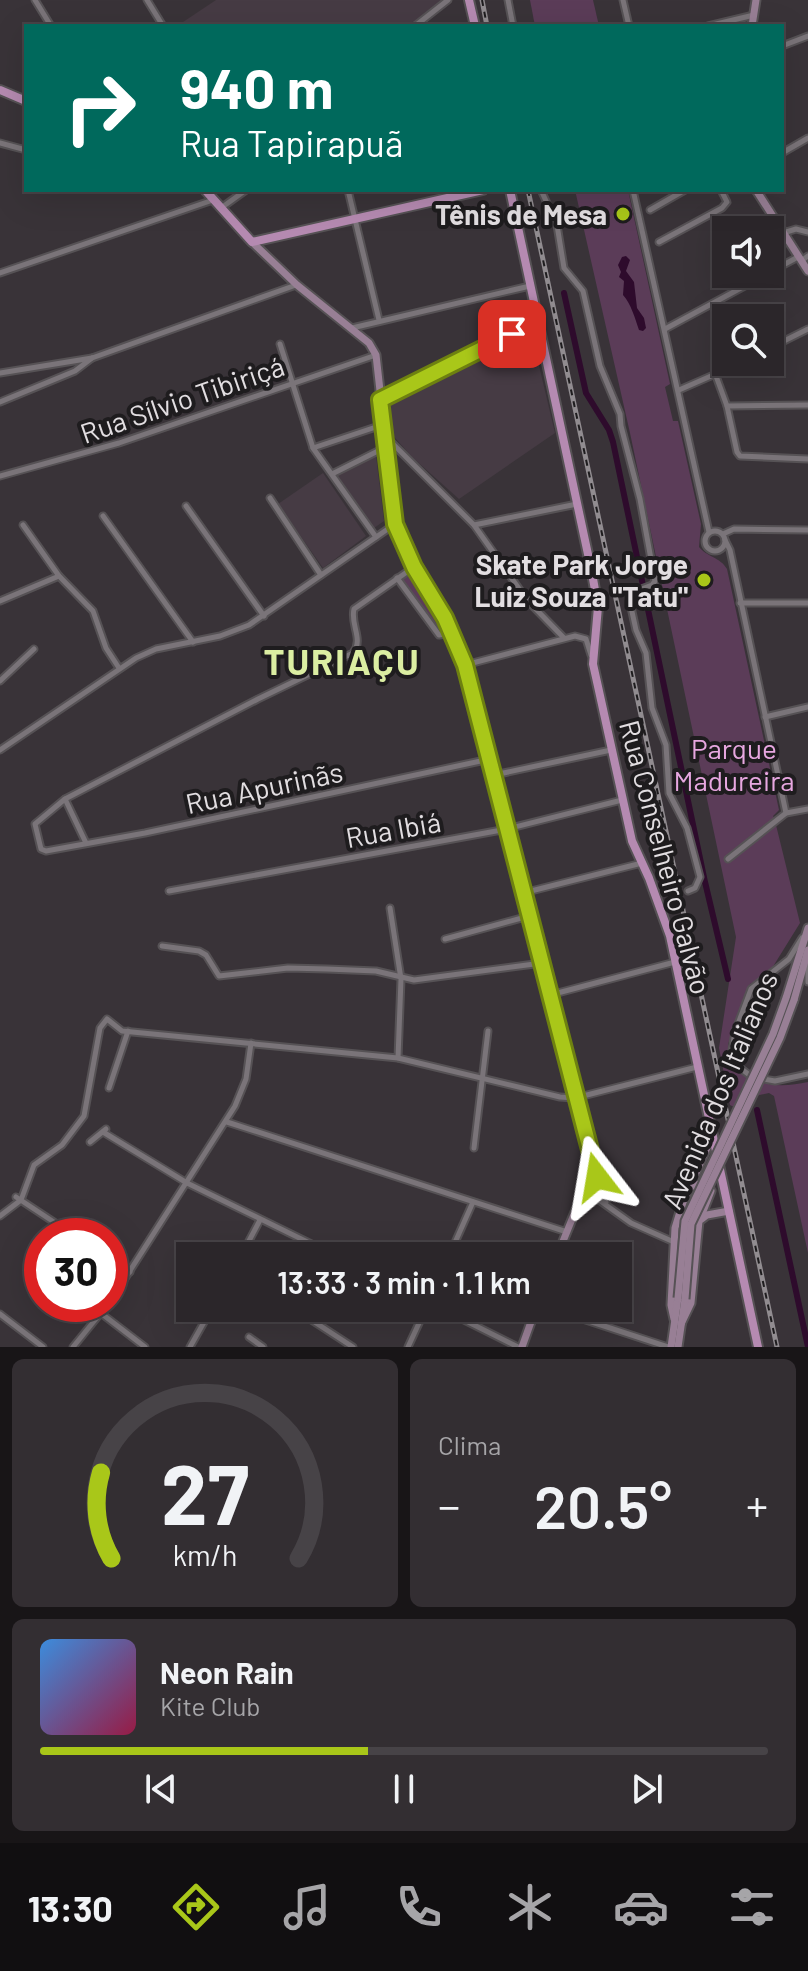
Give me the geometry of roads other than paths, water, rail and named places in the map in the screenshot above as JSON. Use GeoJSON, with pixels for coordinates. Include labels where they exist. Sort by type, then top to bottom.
{"type":"FeatureCollection","features":[{"type":"Feature","properties":{"kind":"main road"},"geometry":{"type":"LineString","coordinates":[[469,0],[475,24]]}},
{"type":"Feature","properties":{"kind":"main road"},"geometry":{"type":"LineString","coordinates":[[0,90],[24,100]]}},
{"type":"Feature","properties":{"kind":"main road"},"geometry":{"type":"LineString","coordinates":[[207,192],[252,242],[474,192]]}},
{"type":"Feature","properties":{"kind":"main road","name":"Rua Conselheiro Galvão"},"geometry":{"type":"LineString","coordinates":[[510,192],[598,607],[593,664],[611,750],[632,841],[670,936],[758,1347]]}},
{"type":"Feature","properties":{"kind":"street"},"geometry":{"type":"LineString","coordinates":[[35,0],[50,24]]}},
{"type":"Feature","properties":{"kind":"street"},"geometry":{"type":"LineString","coordinates":[[147,0],[162,24]]}},
{"type":"Feature","properties":{"kind":"street"},"geometry":{"type":"LineString","coordinates":[[418,24],[448,0]]}},
{"type":"Feature","properties":{"kind":"street"},"geometry":{"type":"LineString","coordinates":[[508,0],[513,24]]}},
{"type":"Feature","properties":{"kind":"street"},"geometry":{"type":"LineString","coordinates":[[623,0],[629,24]]}},
{"type":"Feature","properties":{"kind":"street"},"geometry":{"type":"LineString","coordinates":[[752,24],[756,0]]}},
{"type":"Feature","properties":{"kind":"street"},"geometry":{"type":"LineString","coordinates":[[716,24],[754,15]]}},
{"type":"Feature","properties":{"kind":"street"},"geometry":{"type":"LineString","coordinates":[[784,45],[808,36]]}},
{"type":"Feature","properties":{"kind":"street"},"geometry":{"type":"LineString","coordinates":[[784,152],[808,138]]}},
{"type":"Feature","properties":{"kind":"street"},"geometry":{"type":"LineString","coordinates":[[0,143],[24,149]]}},
{"type":"Feature","properties":{"kind":"street"},"geometry":{"type":"LineString","coordinates":[[221,208],[243,192]]}},
{"type":"Feature","properties":{"kind":"street"},"geometry":{"type":"LineString","coordinates":[[348,192],[379,320]]}},
{"type":"Feature","properties":{"kind":"street"},"geometry":{"type":"LineString","coordinates":[[542,192],[557,225],[564,268],[583,291],[600,366],[620,414],[640,499],[655,576],[652,585],[631,593],[629,598],[636,630],[646,653],[652,708],[666,745],[666,781],[687,828],[700,877],[695,888],[688,891]]}},
{"type":"Feature","properties":{"kind":"street"},"geometry":{"type":"LineString","coordinates":[[633,192],[709,532]]}},
{"type":"Feature","properties":{"kind":"street"},"geometry":{"type":"LineString","coordinates":[[650,210],[682,192]]}},
{"type":"Feature","properties":{"kind":"street"},"geometry":{"type":"LineString","coordinates":[[659,242],[722,208],[727,202],[722,192]]}},
{"type":"Feature","properties":{"kind":"street"},"geometry":{"type":"LineString","coordinates":[[757,192],[772,216]]}},
{"type":"Feature","properties":{"kind":"street"},"geometry":{"type":"LineString","coordinates":[[0,273],[213,200]]}},
{"type":"Feature","properties":{"kind":"street"},"geometry":{"type":"LineString","coordinates":[[784,233],[796,229],[808,232]]}},
{"type":"Feature","properties":{"kind":"street"},"geometry":{"type":"LineString","coordinates":[[784,234],[803,258],[808,271]]}},
{"type":"Feature","properties":{"kind":"street"},"geometry":{"type":"LineString","coordinates":[[252,242],[297,285],[369,343],[376,355],[384,448],[395,524],[414,567],[452,633],[465,665],[592,1165],[606,1203]]}},
{"type":"Feature","properties":{"kind":"street"},"geometry":{"type":"LineString","coordinates":[[784,266],[803,258]]}},
{"type":"Feature","properties":{"kind":"street"},"geometry":{"type":"LineString","coordinates":[[0,373],[92,358],[297,285]]}},
{"type":"Feature","properties":{"kind":"street"},"geometry":{"type":"LineString","coordinates":[[352,328],[530,286]]}},
{"type":"Feature","properties":{"kind":"street"},"geometry":{"type":"LineString","coordinates":[[665,329],[740,288]]}},
{"type":"Feature","properties":{"kind":"street"},"geometry":{"type":"LineString","coordinates":[[380,400],[538,321]]}},
{"type":"Feature","properties":{"kind":"street"},"geometry":{"type":"LineString","coordinates":[[784,341],[808,329]]}},
{"type":"Feature","properties":{"kind":"street"},"geometry":{"type":"LineString","coordinates":[[280,344],[313,448],[376,537]]}},
{"type":"Feature","properties":{"kind":"street","name":"Rua Sílvio Tibiriçá"},"geometry":{"type":"LineString","coordinates":[[0,476],[119,443],[376,355]]}},
{"type":"Feature","properties":{"kind":"street"},"geometry":{"type":"LineString","coordinates":[[0,402],[75,371],[92,358]]}},
{"type":"Feature","properties":{"kind":"street"},"geometry":{"type":"LineString","coordinates":[[679,390],[716,376],[740,456],[808,459]]}},
{"type":"Feature","properties":{"kind":"street"},"geometry":{"type":"LineString","coordinates":[[727,406],[808,405]]}},
{"type":"Feature","properties":{"kind":"street"},"geometry":{"type":"LineString","coordinates":[[313,448],[382,425]]}},
{"type":"Feature","properties":{"kind":"street"},"geometry":{"type":"LineString","coordinates":[[383,434],[474,525],[527,600],[564,638]]}},
{"type":"Feature","properties":{"kind":"street"},"geometry":{"type":"LineString","coordinates":[[332,475],[384,448]]}},
{"type":"Feature","properties":{"kind":"street"},"geometry":{"type":"LineString","coordinates":[[270,498],[321,575]]}},
{"type":"Feature","properties":{"kind":"street"},"geometry":{"type":"LineString","coordinates":[[474,525],[577,504]]}},
{"type":"Feature","properties":{"kind":"street"},"geometry":{"type":"LineString","coordinates":[[186,506],[264,616]]}},
{"type":"Feature","properties":{"kind":"street"},"geometry":{"type":"LineString","coordinates":[[103,516],[193,642]]}},
{"type":"Feature","properties":{"kind":"street"},"geometry":{"type":"LineString","coordinates":[[0,749],[119,668],[156,649],[236,631],[264,616],[395,524]]}},
{"type":"Feature","properties":{"kind":"street"},"geometry":{"type":"LineString","coordinates":[[23,525],[59,576],[93,611],[106,648],[119,668]]}},
{"type":"Feature","properties":{"kind":"street"},"geometry":{"type":"LineString","coordinates":[[719,550],[724,537],[734,529],[808,530]]}},
{"type":"Feature","properties":{"kind":"street"},"geometry":{"type":"LineString","coordinates":[[719,550],[712,551],[705,544],[709,532],[715,530],[724,537],[786,813]]}},
{"type":"Feature","properties":{"kind":"street"},"geometry":{"type":"LineString","coordinates":[[719,550],[731,563]]}},
{"type":"Feature","properties":{"kind":"street"},"geometry":{"type":"LineString","coordinates":[[86,843],[65,799],[353,653],[359,643],[354,609],[414,567]]}},
{"type":"Feature","properties":{"kind":"street"},"geometry":{"type":"LineString","coordinates":[[0,601],[59,576]]}},
{"type":"Feature","properties":{"kind":"street"},"geometry":{"type":"LineString","coordinates":[[397,578],[439,635],[442,637],[452,633]]}},
{"type":"Feature","properties":{"kind":"street"},"geometry":{"type":"LineString","coordinates":[[740,603],[808,603]]}},
{"type":"Feature","properties":{"kind":"street"},"geometry":{"type":"LineString","coordinates":[[465,665],[564,638],[583,636],[593,664]]}},
{"type":"Feature","properties":{"kind":"street"},"geometry":{"type":"LineString","coordinates":[[0,681],[34,649]]}},
{"type":"Feature","properties":{"kind":"street"},"geometry":{"type":"LineString","coordinates":[[765,717],[808,707]]}},
{"type":"Feature","properties":{"kind":"street"},"geometry":{"type":"LineString","coordinates":[[494,775],[611,750]]}},
{"type":"Feature","properties":{"kind":"street","name":"Rua Apurinãs"},"geometry":{"type":"LineString","coordinates":[[65,799],[37,820],[34,830],[41,849],[46,851],[145,833],[490,759]]}},
{"type":"Feature","properties":{"kind":"street","name":"Rua Ibiá"},"geometry":{"type":"LineString","coordinates":[[169,891],[507,829],[622,800]]}},
{"type":"Feature","properties":{"kind":"street"},"geometry":{"type":"LineString","coordinates":[[728,859],[786,813],[808,809]]}},
{"type":"Feature","properties":{"kind":"street"},"geometry":{"type":"LineString","coordinates":[[523,893],[642,863]]}},
{"type":"Feature","properties":{"kind":"street"},"geometry":{"type":"LineString","coordinates":[[390,908],[401,979],[398,1058]]}},
{"type":"Feature","properties":{"kind":"street"},"geometry":{"type":"LineString","coordinates":[[445,939],[529,916]]}},
{"type":"Feature","properties":{"kind":"street"},"geometry":{"type":"LineString","coordinates":[[808,927],[795,953],[751,989],[732,1041],[734,1060],[752,1077],[775,1081],[808,1074]]}},
{"type":"Feature","properties":{"kind":"street","name":"Avenida dos Italianos"},"geometry":{"type":"LineString","coordinates":[[670,1347],[678,1322],[691,1224],[780,1038],[808,927]]}},
{"type":"Feature","properties":{"kind":"street"},"geometry":{"type":"LineString","coordinates":[[162,946],[199,951],[206,955],[219,976],[288,968],[376,971],[401,979],[437,978],[542,963]]}},
{"type":"Feature","properties":{"kind":"street"},"geometry":{"type":"LineString","coordinates":[[808,951],[808,982]]}},
{"type":"Feature","properties":{"kind":"street","name":"Avenida dos Italianos"},"geometry":{"type":"LineString","coordinates":[[790,999],[808,951]]}},
{"type":"Feature","properties":{"kind":"street"},"geometry":{"type":"LineString","coordinates":[[550,995],[675,962]]}},
{"type":"Feature","properties":{"kind":"street"},"geometry":{"type":"LineString","coordinates":[[0,1216],[18,1199],[34,1165],[62,1145],[84,1116],[102,1024],[106,1019],[125,1031],[398,1058],[539,1093],[575,1098],[697,1067]]}},
{"type":"Feature","properties":{"kind":"street"},"geometry":{"type":"LineString","coordinates":[[109,1088],[125,1031]]}},
{"type":"Feature","properties":{"kind":"street"},"geometry":{"type":"LineString","coordinates":[[474,1148],[488,1031]]}},
{"type":"Feature","properties":{"kind":"street"},"geometry":{"type":"LineString","coordinates":[[128,1275],[227,1122],[246,1079],[251,1043]]}},
{"type":"Feature","properties":{"kind":"street"},"geometry":{"type":"LineString","coordinates":[[227,1122],[567,1232]]}},
{"type":"Feature","properties":{"kind":"street"},"geometry":{"type":"LineString","coordinates":[[90,1142],[104,1130],[187,1183],[306,1242]]}},
{"type":"Feature","properties":{"kind":"street","name":"Avenida dos Italianos"},"geometry":{"type":"LineString","coordinates":[[678,1347],[678,1322],[671,1305],[678,1217],[713,1134]]}},
{"type":"Feature","properties":{"kind":"street"},"geometry":{"type":"LineString","coordinates":[[563,1242],[592,1165]]}},
{"type":"Feature","properties":{"kind":"street"},"geometry":{"type":"LineString","coordinates":[[690,1187],[699,1184],[711,1191],[699,1221]]}},
{"type":"Feature","properties":{"kind":"street"},"geometry":{"type":"LineString","coordinates":[[18,1199],[47,1218]]}},
{"type":"Feature","properties":{"kind":"street"},"geometry":{"type":"LineString","coordinates":[[578,1204],[594,1199],[606,1203],[631,1223],[674,1242]]}},
{"type":"Feature","properties":{"kind":"street"},"geometry":{"type":"LineString","coordinates":[[455,1242],[473,1202]]}},
{"type":"Feature","properties":{"kind":"street","name":"Avenida dos Italianos"},"geometry":{"type":"LineString","coordinates":[[678,1322],[691,1303],[699,1221],[707,1215],[729,1211]]}},
{"type":"Feature","properties":{"kind":"street"},"geometry":{"type":"LineString","coordinates":[[248,1242],[260,1220]]}},
{"type":"Feature","properties":{"kind":"street"},"geometry":{"type":"LineString","coordinates":[[0,1314],[43,1347]]}},
{"type":"Feature","properties":{"kind":"street"},"geometry":{"type":"LineString","coordinates":[[73,1347],[95,1322]]}},
{"type":"Feature","properties":{"kind":"street"},"geometry":{"type":"LineString","coordinates":[[112,1322],[145,1347]]}},
{"type":"Feature","properties":{"kind":"street"},"geometry":{"type":"LineString","coordinates":[[190,1347],[204,1322]]}},
{"type":"Feature","properties":{"kind":"street"},"geometry":{"type":"LineString","coordinates":[[315,1322],[353,1347]]}},
{"type":"Feature","properties":{"kind":"street"},"geometry":{"type":"LineString","coordinates":[[408,1347],[420,1322]]}},
{"type":"Feature","properties":{"kind":"street"},"geometry":{"type":"LineString","coordinates":[[469,1322],[520,1347],[530,1322]]}},
{"type":"Feature","properties":{"kind":"street"},"geometry":{"type":"LineString","coordinates":[[592,1322],[670,1347]]}},
{"type":"Feature","properties":{"kind":"street"},"geometry":{"type":"LineString","coordinates":[[249,1337],[263,1347]]}},
{"type":"Feature","properties":{"kind":"waterway"},"geometry":{"type":"LineString","coordinates":[[564,293],[586,393],[613,442],[728,979]]}},
{"type":"Feature","properties":{"kind":"waterway"},"geometry":{"type":"LineString","coordinates":[[757,1110],[808,1347]]}},
{"type":"Feature","properties":{"kind":"railway"},"geometry":{"type":"LineString","coordinates":[[482,0],[487,24]]}},
{"type":"Feature","properties":{"kind":"railway"},"geometry":{"type":"LineString","coordinates":[[528,192],[777,1347]]}},
{"type":"Feature","properties":{"kind":"place","name":"Tênis de Mesa"},"geometry":{"type":"Point","coordinates":[623,214]}},
{"type":"Feature","properties":{"kind":"place","name":"Skate Park Jorge Luiz Souza \"Tatu\""},"geometry":{"type":"Point","coordinates":[704,580]}},
{"type":"Feature","properties":{"kind":"district","name":"TURIAÇU"},"geometry":{"type":"Point","coordinates":[342,660]}},
{"type":"Feature","properties":{"kind":"park label","name":"Parque Madureira"},"geometry":{"type":"Point","coordinates":[734,764]}}]}
